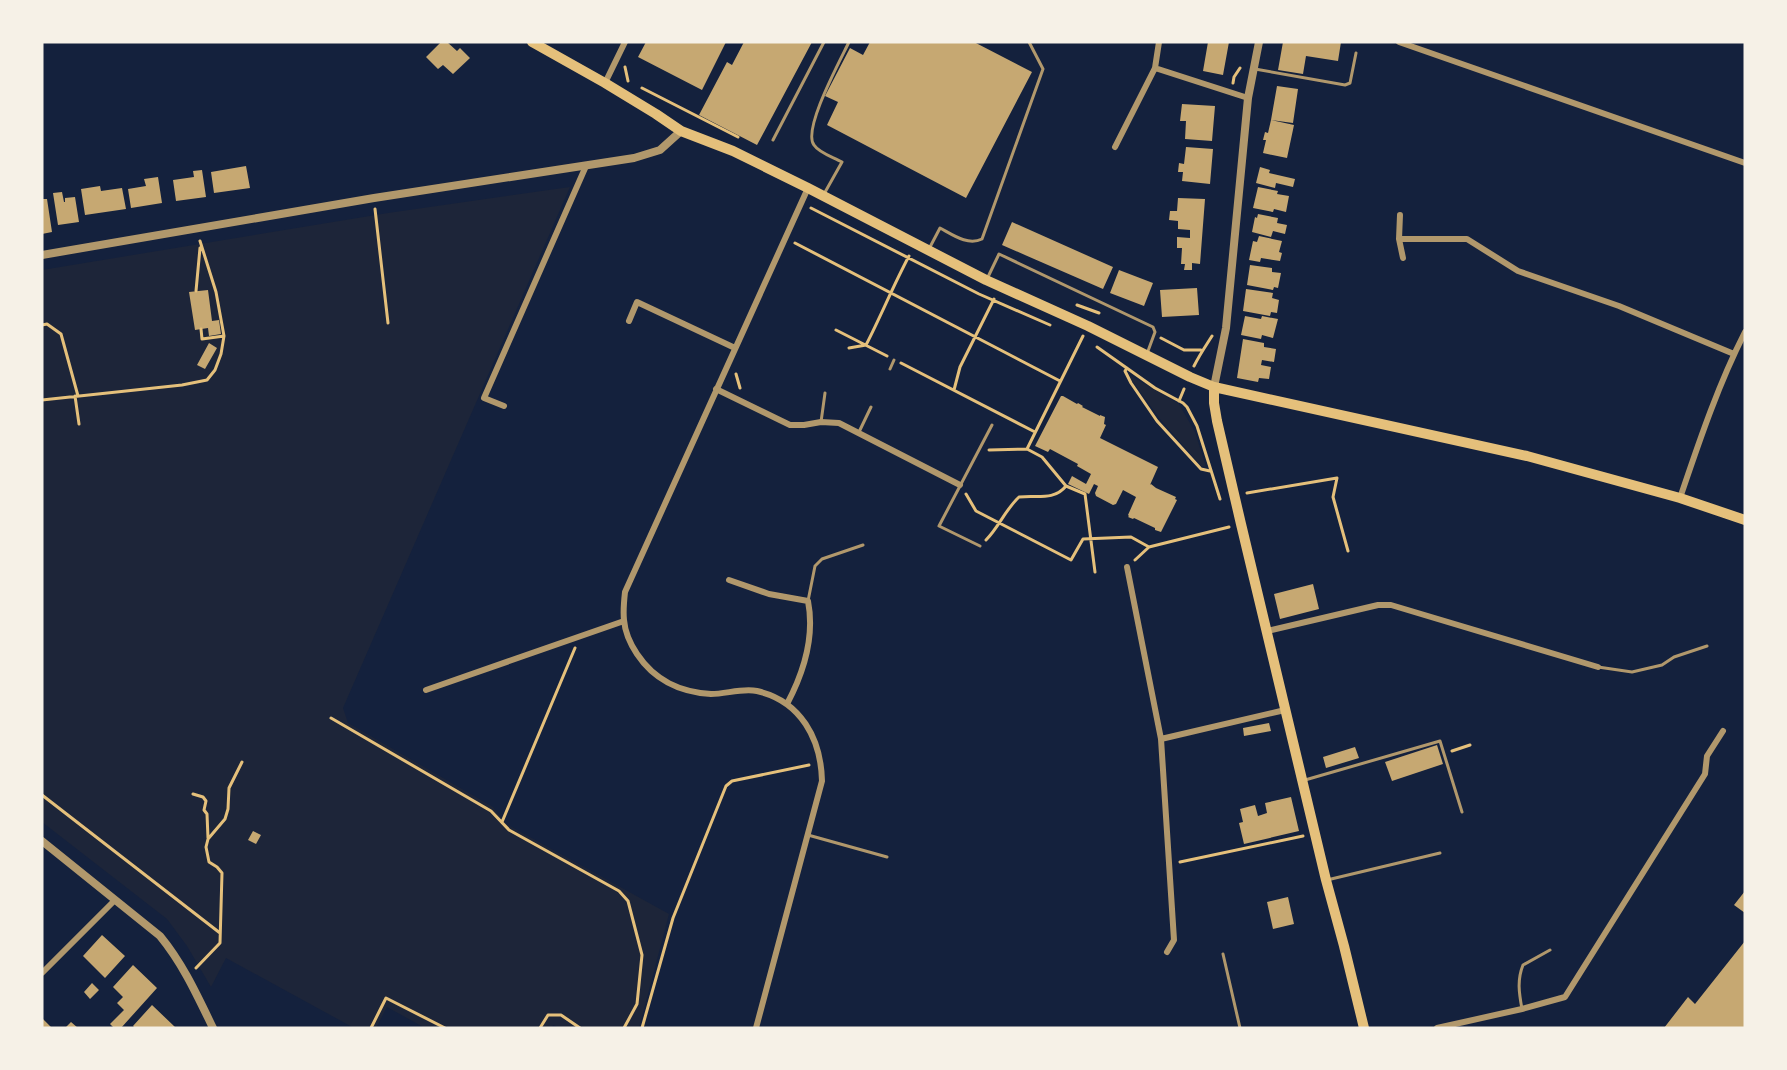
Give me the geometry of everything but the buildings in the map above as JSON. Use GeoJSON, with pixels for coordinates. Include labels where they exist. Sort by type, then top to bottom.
{"type":"FeatureCollection","features":[{"type":"Feature","properties":{"kind":"main road"},"geometry":{"type":"LineString","coordinates":[[532,42],[605,83],[681,131],[733,151],[986,280],[1214,387],[1527,456],[1680,498],[1745,520]]}},
{"type":"Feature","properties":{"kind":"main road"},"geometry":{"type":"LineString","coordinates":[[1214,387],[1217,421],[1241,524],[1326,880],[1364,1028]]}},
{"type":"Feature","properties":{"kind":"street"},"geometry":{"type":"LineString","coordinates":[[605,83],[625,42]]}},
{"type":"Feature","properties":{"kind":"street"},"geometry":{"type":"LineString","coordinates":[[1115,147],[1155,69],[1159,42]]}},
{"type":"Feature","properties":{"kind":"street"},"geometry":{"type":"LineString","coordinates":[[1214,387],[1226,328],[1248,98],[1259,42]]}},
{"type":"Feature","properties":{"kind":"street"},"geometry":{"type":"LineString","coordinates":[[1399,42],[1745,163]]}},
{"type":"Feature","properties":{"kind":"street"},"geometry":{"type":"LineString","coordinates":[[1155,69],[1248,98]]}},
{"type":"Feature","properties":{"kind":"street"},"geometry":{"type":"LineString","coordinates":[[42,255],[374,198],[634,158],[660,150],[681,131]]}},
{"type":"Feature","properties":{"kind":"street"},"geometry":{"type":"LineString","coordinates":[[504,406],[484,398],[586,166]]}},
{"type":"Feature","properties":{"kind":"street"},"geometry":{"type":"LineString","coordinates":[[756,1028],[822,781],[821,762],[816,742],[804,721],[787,704],[775,697],[757,691],[742,690],[715,694],[690,692],[672,686],[657,677],[645,666],[631,645],[624,621],[625,592],[808,188]]}},
{"type":"Feature","properties":{"kind":"street"},"geometry":{"type":"LineString","coordinates":[[1400,215],[1399,238],[1402,258]]}},
{"type":"Feature","properties":{"kind":"street"},"geometry":{"type":"LineString","coordinates":[[1399,238],[1467,239],[1518,271],[1619,306],[1734,354]]}},
{"type":"Feature","properties":{"kind":"street"},"geometry":{"type":"LineString","coordinates":[[629,321],[637,302],[735,348]]}},
{"type":"Feature","properties":{"kind":"street"},"geometry":{"type":"LineString","coordinates":[[1680,498],[1708,416],[1745,332]]}},
{"type":"Feature","properties":{"kind":"street"},"geometry":{"type":"LineString","coordinates":[[716,389],[790,425],[838,423],[960,484]]}},
{"type":"Feature","properties":{"kind":"street"},"geometry":{"type":"LineString","coordinates":[[1127,567],[1161,738],[1174,940],[1167,952]]}},
{"type":"Feature","properties":{"kind":"street"},"geometry":{"type":"LineString","coordinates":[[729,580],[769,594],[808,601],[811,618],[806,658],[787,704]]}},
{"type":"Feature","properties":{"kind":"street"},"geometry":{"type":"LineString","coordinates":[[1267,631],[1378,605],[1391,605],[1598,667]]}},
{"type":"Feature","properties":{"kind":"street"},"geometry":{"type":"LineString","coordinates":[[426,690],[624,621]]}},
{"type":"Feature","properties":{"kind":"street"},"geometry":{"type":"LineString","coordinates":[[1161,738],[1285,710]]}},
{"type":"Feature","properties":{"kind":"street"},"geometry":{"type":"LineString","coordinates":[[1437,1028],[1565,997],[1705,774],[1707,756],[1723,730]]}},
{"type":"Feature","properties":{"kind":"street"},"geometry":{"type":"LineString","coordinates":[[42,841],[160,936],[188,975],[213,1028]]}},
{"type":"Feature","properties":{"kind":"street"},"geometry":{"type":"LineString","coordinates":[[42,973],[115,900]]}},
{"type":"Feature","properties":{"kind":"lane"},"geometry":{"type":"LineString","coordinates":[[773,140],[824,42]]}},
{"type":"Feature","properties":{"kind":"lane"},"geometry":{"type":"LineString","coordinates":[[823,196],[842,162],[817,148],[812,144],[810,137],[821,99],[849,42]]}},
{"type":"Feature","properties":{"kind":"lane"},"geometry":{"type":"LineString","coordinates":[[928,250],[940,228],[965,241],[975,242],[981,239],[1043,69],[1029,42]]}},
{"type":"Feature","properties":{"kind":"lane"},"geometry":{"type":"LineString","coordinates":[[1253,69],[1345,85],[1350,83],[1356,53]]}},
{"type":"Feature","properties":{"kind":"lane"},"geometry":{"type":"LineString","coordinates":[[986,280],[999,254],[1153,327],[1155,332],[1146,355]]}},
{"type":"Feature","properties":{"kind":"lane"},"geometry":{"type":"LineString","coordinates":[[890,369],[894,360]]}},
{"type":"Feature","properties":{"kind":"lane"},"geometry":{"type":"LineString","coordinates":[[821,422],[825,393]]}},
{"type":"Feature","properties":{"kind":"lane"},"geometry":{"type":"LineString","coordinates":[[859,432],[871,407]]}},
{"type":"Feature","properties":{"kind":"lane"},"geometry":{"type":"LineString","coordinates":[[980,546],[939,526],[992,425]]}},
{"type":"Feature","properties":{"kind":"lane"},"geometry":{"type":"LineString","coordinates":[[808,601],[815,566],[822,559],[863,545]]}},
{"type":"Feature","properties":{"kind":"lane"},"geometry":{"type":"LineString","coordinates":[[1598,667],[1632,672],[1662,665],[1674,657],[1707,646]]}},
{"type":"Feature","properties":{"kind":"lane"},"geometry":{"type":"LineString","coordinates":[[1303,781],[1440,741],[1462,812]]}},
{"type":"Feature","properties":{"kind":"lane"},"geometry":{"type":"LineString","coordinates":[[808,835],[887,857]]}},
{"type":"Feature","properties":{"kind":"lane"},"geometry":{"type":"LineString","coordinates":[[1326,880],[1440,853]]}},
{"type":"Feature","properties":{"kind":"lane"},"geometry":{"type":"LineString","coordinates":[[1522,1009],[1518,992],[1523,965],[1551,950]]}},
{"type":"Feature","properties":{"kind":"lane"},"geometry":{"type":"LineString","coordinates":[[1223,954],[1240,1028]]}},
{"type":"Feature","properties":{"kind":"path"},"geometry":{"type":"LineString","coordinates":[[624,62],[627,79],[630,82]]}},
{"type":"Feature","properties":{"kind":"path"},"geometry":{"type":"LineString","coordinates":[[639,87],[743,140]]}},
{"type":"Feature","properties":{"kind":"path"},"geometry":{"type":"LineString","coordinates":[[374,198],[388,323]]}},
{"type":"Feature","properties":{"kind":"path"},"geometry":{"type":"LineString","coordinates":[[809,210],[812,208],[994,301],[1050,325]]}},
{"type":"Feature","properties":{"kind":"path"},"geometry":{"type":"LineString","coordinates":[[42,400],[207,380],[215,370],[222,354],[224,336],[216,292],[197,229]]}},
{"type":"Feature","properties":{"kind":"path"},"geometry":{"type":"LineString","coordinates":[[790,251],[794,243],[1060,381]]}},
{"type":"Feature","properties":{"kind":"path"},"geometry":{"type":"LineString","coordinates":[[866,345],[889,293],[915,244]]}},
{"type":"Feature","properties":{"kind":"path"},"geometry":{"type":"LineString","coordinates":[[196,291],[201,246]]}},
{"type":"Feature","properties":{"kind":"path"},"geometry":{"type":"LineString","coordinates":[[954,390],[960,367],[1001,287]]}},
{"type":"Feature","properties":{"kind":"path"},"geometry":{"type":"LineString","coordinates":[[1071,303],[1100,314]]}},
{"type":"Feature","properties":{"kind":"path"},"geometry":{"type":"LineString","coordinates":[[42,325],[48,324],[61,334],[76,396],[79,424]]}},
{"type":"Feature","properties":{"kind":"path"},"geometry":{"type":"LineString","coordinates":[[1026,449],[1088,326]]}},
{"type":"Feature","properties":{"kind":"path"},"geometry":{"type":"LineString","coordinates":[[201,329],[202,339],[224,336]]}},
{"type":"Feature","properties":{"kind":"path"},"geometry":{"type":"LineString","coordinates":[[836,330],[1035,432]]}},
{"type":"Feature","properties":{"kind":"path"},"geometry":{"type":"LineString","coordinates":[[1154,335],[1184,350],[1201,350]]}},
{"type":"Feature","properties":{"kind":"path"},"geometry":{"type":"LineString","coordinates":[[849,348],[866,345]]}},
{"type":"Feature","properties":{"kind":"path"},"geometry":{"type":"LineString","coordinates":[[1095,345],[1155,388],[1187,407],[1210,461],[1210,471],[1223,508]]}},
{"type":"Feature","properties":{"kind":"path"},"geometry":{"type":"LineString","coordinates":[[1127,368],[1125,371],[1128,378],[1157,421],[1201,469],[1210,471]]}},
{"type":"Feature","properties":{"kind":"path"},"geometry":{"type":"LineString","coordinates":[[736,369],[737,382],[742,390]]}},
{"type":"Feature","properties":{"kind":"path"},"geometry":{"type":"LineString","coordinates":[[979,450],[1026,449],[1042,457],[1066,486],[1085,494],[1095,572]]}},
{"type":"Feature","properties":{"kind":"path"},"geometry":{"type":"LineString","coordinates":[[1235,495],[1337,478],[1333,497],[1348,551]]}},
{"type":"Feature","properties":{"kind":"path"},"geometry":{"type":"LineString","coordinates":[[960,484],[976,511],[1071,560],[1083,539],[1131,537],[1149,547]]}},
{"type":"Feature","properties":{"kind":"path"},"geometry":{"type":"LineString","coordinates":[[980,546],[995,530],[1010,505],[1018,497],[1053,496],[1060,493],[1066,486]]}},
{"type":"Feature","properties":{"kind":"path"},"geometry":{"type":"LineString","coordinates":[[1226,518],[1229,527]]}},
{"type":"Feature","properties":{"kind":"path"},"geometry":{"type":"LineString","coordinates":[[1127,567],[1149,547],[1241,524]]}},
{"type":"Feature","properties":{"kind":"path"},"geometry":{"type":"LineString","coordinates":[[502,823],[580,636]]}},
{"type":"Feature","properties":{"kind":"path"},"geometry":{"type":"LineString","coordinates":[[331,718],[491,812],[509,830],[619,891],[628,901],[642,955],[637,1004],[624,1028]]}},
{"type":"Feature","properties":{"kind":"path"},"geometry":{"type":"LineString","coordinates":[[1444,754],[1470,745]]}},
{"type":"Feature","properties":{"kind":"path"},"geometry":{"type":"LineString","coordinates":[[208,839],[225,819],[229,788],[242,762]]}},
{"type":"Feature","properties":{"kind":"path"},"geometry":{"type":"LineString","coordinates":[[642,1028],[673,918],[726,786],[732,781],[821,762]]}},
{"type":"Feature","properties":{"kind":"path"},"geometry":{"type":"LineString","coordinates":[[188,975],[220,943],[222,873],[209,862],[206,856],[207,814],[204,810],[206,801],[203,797],[193,794]]}},
{"type":"Feature","properties":{"kind":"path"},"geometry":{"type":"LineString","coordinates":[[42,795],[220,933]]}},
{"type":"Feature","properties":{"kind":"path"},"geometry":{"type":"LineString","coordinates":[[1170,864],[1316,833]]}},
{"type":"Feature","properties":{"kind":"path"},"geometry":{"type":"LineString","coordinates":[[371,1028],[386,998],[445,1028]]}},
{"type":"Feature","properties":{"kind":"path"},"geometry":{"type":"LineString","coordinates":[[540,1028],[548,1015],[561,1015],[580,1028]]}},
{"type":"Feature","properties":{"kind":"shaded area"},"geometry":{"type":"Polygon","coordinates":[[[570,187],[343,708],[348,723],[493,807],[506,824],[669,914],[639,1028],[560,1028],[553,1025],[552,1028],[425,1028],[387,1007],[376,1028],[354,1028],[226,958],[211,987],[187,946],[167,919],[42,822],[42,270],[388,213],[570,187]]]}},
{"type":"Feature","properties":{"kind":"shaded area"},"geometry":{"type":"Polygon","coordinates":[[[1131,376],[1179,404],[1195,432],[1206,467],[1201,466],[1160,419],[1130,378],[1131,376]]]}}]}
